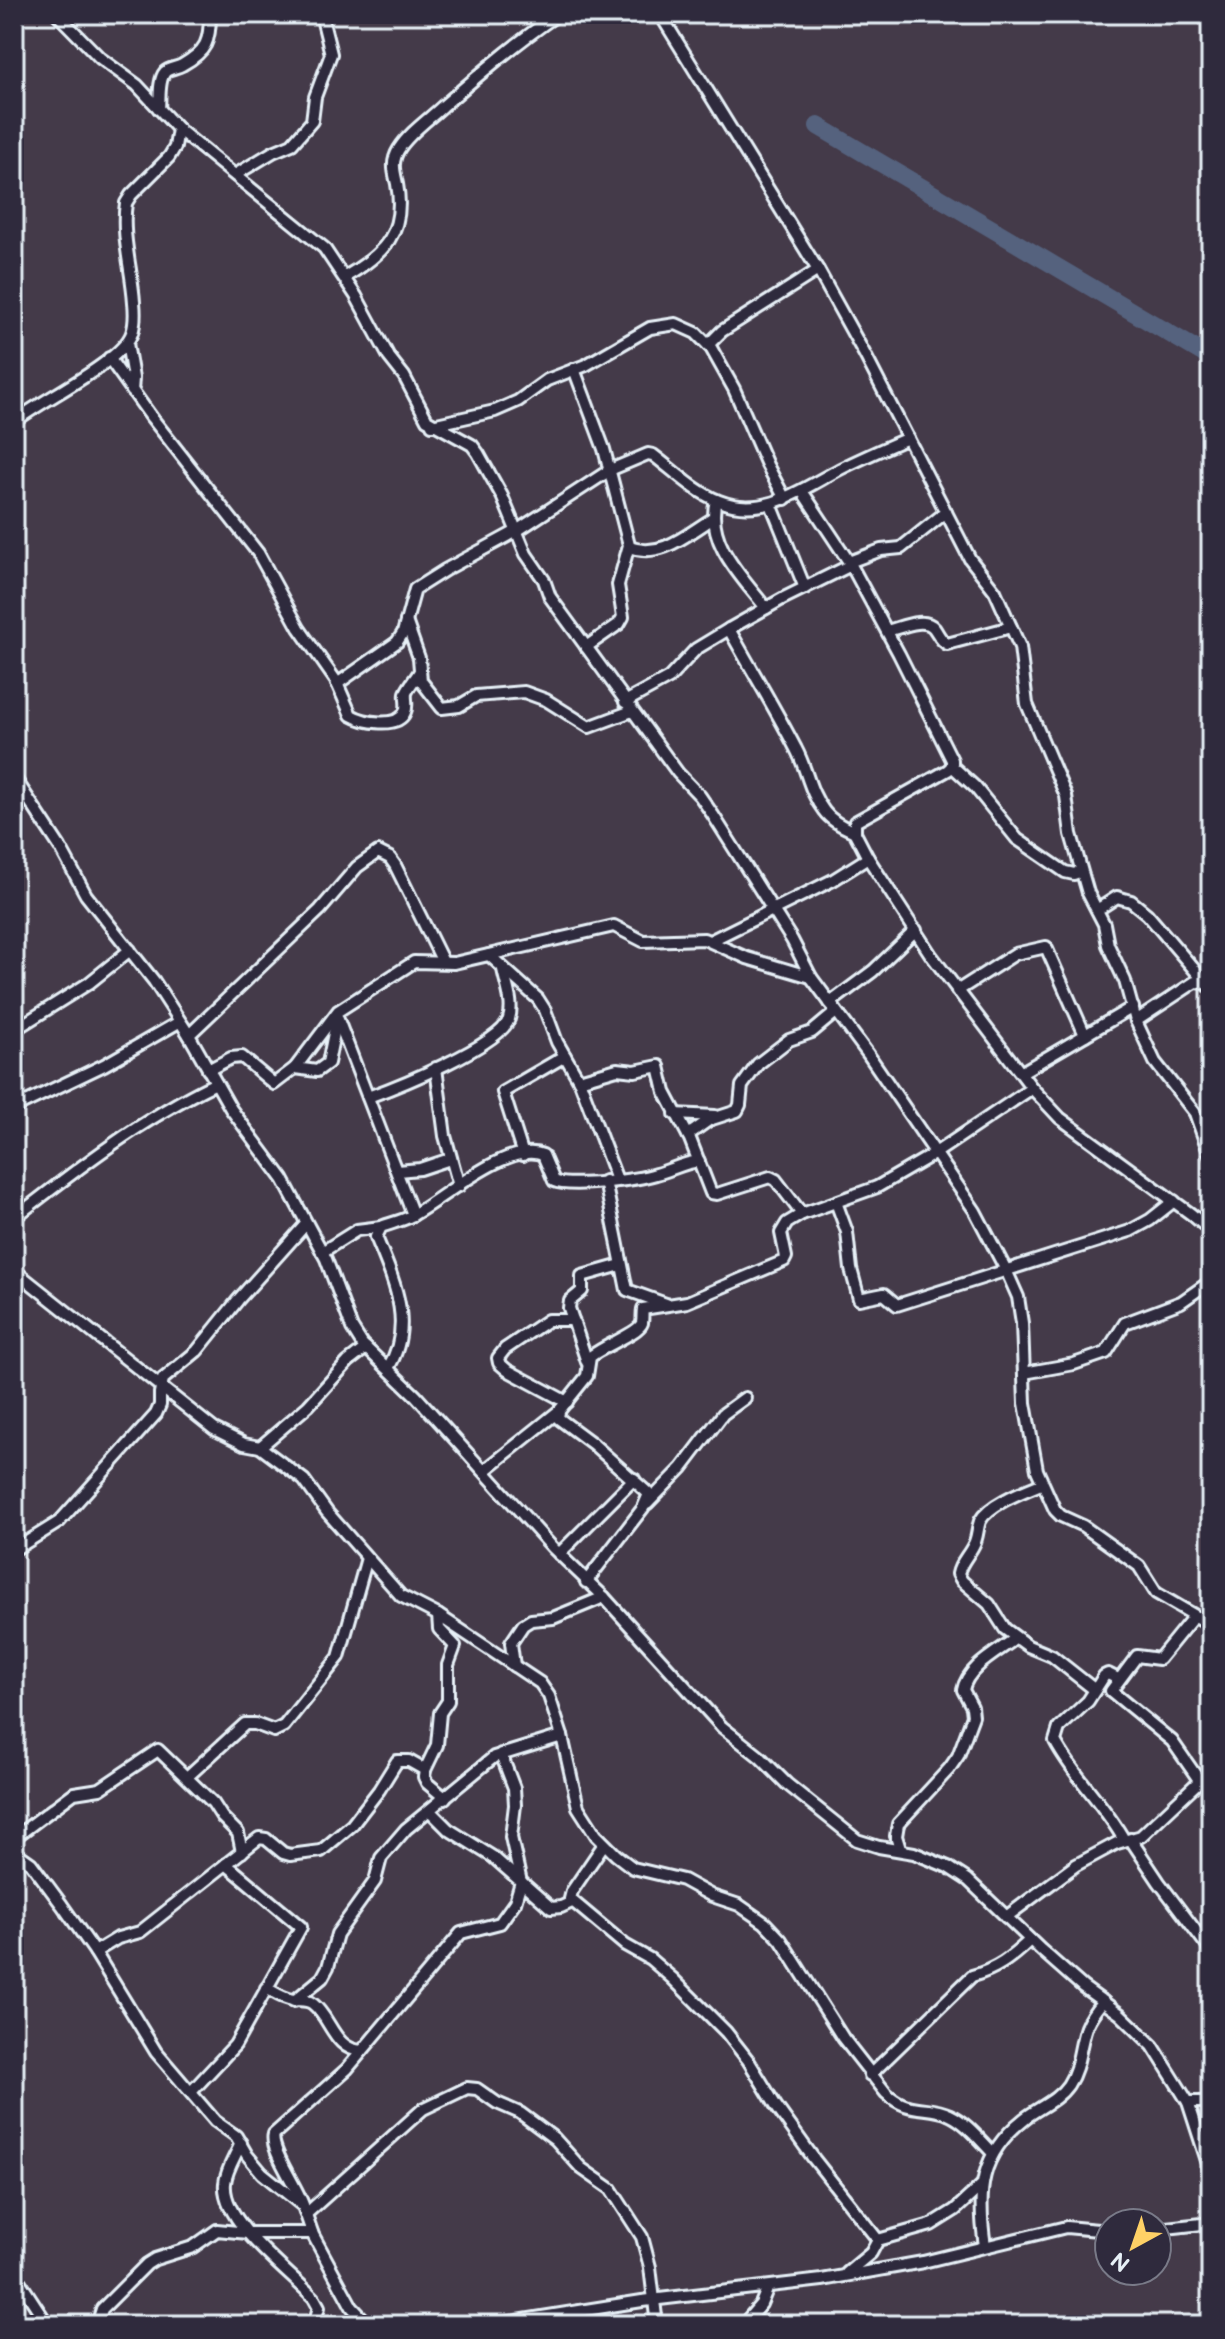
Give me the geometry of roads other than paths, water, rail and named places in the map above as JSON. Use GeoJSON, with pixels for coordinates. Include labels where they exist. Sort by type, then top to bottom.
{"type":"FeatureCollection","features":[{"type":"Feature","properties":{"kind":"street"},"geometry":{"type":"LineString","coordinates":[[57,14],[100,58],[137,85],[178,129],[324,248],[345,277],[389,357],[404,376],[423,415],[432,425],[472,445],[502,496],[515,532],[544,580],[550,597],[678,773],[700,796],[772,908],[811,977],[975,1211],[1018,1297],[1027,1419],[1041,1484],[1061,1516],[1083,1526],[1139,1566],[1156,1593],[1211,1625]]}},
{"type":"Feature","properties":{"kind":"street"},"geometry":{"type":"LineString","coordinates":[[159,109],[163,74],[180,66],[205,47],[210,39],[210,14]]}},
{"type":"Feature","properties":{"kind":"street"},"geometry":{"type":"LineString","coordinates":[[235,175],[292,144],[312,121],[315,97],[331,54],[321,14]]}},
{"type":"Feature","properties":{"kind":"street"},"geometry":{"type":"LineString","coordinates":[[345,277],[377,255],[390,241],[398,224],[400,211],[393,162],[401,146],[422,123],[558,14]]}},
{"type":"Feature","properties":{"kind":"street"},"geometry":{"type":"LineString","coordinates":[[660,14],[818,270],[977,571],[995,591],[1020,647],[1027,704],[1069,804],[1071,834],[1081,871],[1104,924],[1108,945],[1125,981],[1136,1021],[1155,1062],[1195,1113],[1211,1158]]}},
{"type":"Feature","properties":{"kind":"street"},"geometry":{"type":"LineString","coordinates":[[14,422],[87,376],[127,343],[134,326],[134,304],[126,203],[172,152],[178,129]]}},
{"type":"Feature","properties":{"kind":"street"},"geometry":{"type":"LineString","coordinates":[[708,345],[741,318],[818,270]]}},
{"type":"Feature","properties":{"kind":"street"},"geometry":{"type":"LineString","coordinates":[[432,425],[495,411],[518,401],[547,380],[586,365],[650,328],[666,324],[686,327],[708,345],[734,389],[785,499]]}},
{"type":"Feature","properties":{"kind":"street"},"geometry":{"type":"LineString","coordinates":[[127,343],[132,391]]}},
{"type":"Feature","properties":{"kind":"street"},"geometry":{"type":"LineString","coordinates":[[109,358],[258,553],[299,628],[337,684],[351,715],[360,720],[388,722],[404,715],[406,693],[420,671]]}},
{"type":"Feature","properties":{"kind":"street"},"geometry":{"type":"LineString","coordinates":[[574,369],[591,408],[629,547],[618,585],[623,617],[619,624],[586,647]]}},
{"type":"Feature","properties":{"kind":"street"},"geometry":{"type":"LineString","coordinates":[[337,684],[397,642],[415,589],[515,532],[610,470],[648,454],[653,455],[716,500],[733,505],[771,504],[908,438]]}},
{"type":"Feature","properties":{"kind":"street"},"geometry":{"type":"LineString","coordinates":[[802,491],[850,564],[887,631],[952,760],[952,766],[985,798],[1017,839],[1065,872],[1074,874],[1081,871]]}},
{"type":"Feature","properties":{"kind":"street"},"geometry":{"type":"LineString","coordinates":[[716,500],[712,519],[714,529],[726,554],[766,608]]}},
{"type":"Feature","properties":{"kind":"street"},"geometry":{"type":"LineString","coordinates":[[771,504],[805,588]]}},
{"type":"Feature","properties":{"kind":"street"},"geometry":{"type":"LineString","coordinates":[[625,702],[669,678],[696,649],[729,629],[850,564],[881,550],[901,548],[946,512]]}},
{"type":"Feature","properties":{"kind":"street"},"geometry":{"type":"LineString","coordinates":[[629,547],[646,552],[665,548],[712,519]]}},
{"type":"Feature","properties":{"kind":"street"},"geometry":{"type":"LineString","coordinates":[[406,621],[422,683],[445,709],[459,706],[476,696],[515,691],[546,700],[589,727],[632,711]]}},
{"type":"Feature","properties":{"kind":"street"},"geometry":{"type":"LineString","coordinates":[[887,631],[924,623],[931,625],[942,642],[947,644],[1011,627]]}},
{"type":"Feature","properties":{"kind":"street"},"geometry":{"type":"LineString","coordinates":[[729,629],[780,715],[798,751],[807,781],[824,813],[855,832]]}},
{"type":"Feature","properties":{"kind":"street"},"geometry":{"type":"LineString","coordinates":[[952,766],[930,782],[855,822],[855,832],[868,858],[957,991],[1032,1088],[1060,1118],[1211,1231]]}},
{"type":"Feature","properties":{"kind":"street"},"geometry":{"type":"LineString","coordinates":[[14,777],[60,847],[86,895],[130,950],[189,1035],[247,1133],[283,1179],[333,1273],[352,1328],[366,1348],[559,1554],[604,1597],[722,1727],[857,1840],[900,1849],[948,1867],[980,1889],[1030,1940],[1153,2046],[1188,2102],[1211,2173]]}},
{"type":"Feature","properties":{"kind":"street"},"geometry":{"type":"LineString","coordinates":[[189,1035],[320,910],[357,867],[378,852],[390,858],[395,865],[443,962]]}},
{"type":"Feature","properties":{"kind":"street"},"geometry":{"type":"LineString","coordinates":[[710,941],[833,880],[868,858]]}},
{"type":"Feature","properties":{"kind":"street"},"geometry":{"type":"LineString","coordinates":[[1097,910],[1117,897],[1140,907],[1209,986]]}},
{"type":"Feature","properties":{"kind":"street"},"geometry":{"type":"LineString","coordinates":[[208,1070],[231,1058],[242,1057],[274,1084],[295,1068],[338,1014],[414,962],[454,963],[608,926],[620,928],[643,941],[710,941],[747,958],[811,977]]}},
{"type":"Feature","properties":{"kind":"street"},"geometry":{"type":"LineString","coordinates":[[688,1135],[709,1120],[739,1108],[742,1086],[758,1064],[789,1040],[812,1032],[833,1007],[916,930]]}},
{"type":"Feature","properties":{"kind":"street"},"geometry":{"type":"LineString","coordinates":[[957,991],[1015,954],[1046,947],[1085,1035]]}},
{"type":"Feature","properties":{"kind":"street"},"geometry":{"type":"LineString","coordinates":[[14,1030],[89,983],[130,950]]}},
{"type":"Feature","properties":{"kind":"street"},"geometry":{"type":"LineString","coordinates":[[489,955],[538,999],[579,1080],[611,1180],[621,1265],[628,1291],[668,1305]]}},
{"type":"Feature","properties":{"kind":"street"},"geometry":{"type":"LineString","coordinates":[[368,1097],[463,1056],[504,1028],[510,1011],[503,969]]}},
{"type":"Feature","properties":{"kind":"street"},"geometry":{"type":"LineString","coordinates":[[1136,1021],[1195,982],[1209,986]]}},
{"type":"Feature","properties":{"kind":"street"},"geometry":{"type":"LineString","coordinates":[[1022,1072],[1133,1007]]}},
{"type":"Feature","properties":{"kind":"street"},"geometry":{"type":"LineString","coordinates":[[295,1068],[317,1071],[325,1066],[331,1056],[338,1014]]}},
{"type":"Feature","properties":{"kind":"street"},"geometry":{"type":"LineString","coordinates":[[338,1014],[413,1215]]}},
{"type":"Feature","properties":{"kind":"street"},"geometry":{"type":"LineString","coordinates":[[14,1108],[104,1065],[179,1022]]}},
{"type":"Feature","properties":{"kind":"street"},"geometry":{"type":"LineString","coordinates":[[523,1155],[503,1092],[565,1056]]}},
{"type":"Feature","properties":{"kind":"street"},"geometry":{"type":"LineString","coordinates":[[579,1080],[620,1068],[635,1071],[658,1066],[665,1092],[688,1135],[707,1187],[713,1194],[770,1177],[776,1180],[802,1214]]}},
{"type":"Feature","properties":{"kind":"street"},"geometry":{"type":"LineString","coordinates":[[436,1068],[450,1159],[459,1186]]}},
{"type":"Feature","properties":{"kind":"street"},"geometry":{"type":"LineString","coordinates":[[14,1218],[78,1168],[181,1100],[216,1083]]}},
{"type":"Feature","properties":{"kind":"street"},"geometry":{"type":"LineString","coordinates":[[587,1362],[595,1352],[612,1341],[636,1331],[642,1323],[643,1309],[680,1304],[784,1261],[782,1229],[802,1214],[877,1187],[934,1154],[1032,1088]]}},
{"type":"Feature","properties":{"kind":"street"},"geometry":{"type":"LineString","coordinates":[[675,1114],[721,1116]]}},
{"type":"Feature","properties":{"kind":"street"},"geometry":{"type":"LineString","coordinates":[[322,1252],[357,1230],[381,1227],[413,1215],[493,1163],[523,1155],[543,1155],[556,1182],[570,1185],[649,1176],[699,1161]]}},
{"type":"Feature","properties":{"kind":"street"},"geometry":{"type":"LineString","coordinates":[[397,1171],[420,1169],[450,1159]]}},
{"type":"Feature","properties":{"kind":"street"},"geometry":{"type":"LineString","coordinates":[[836,1202],[847,1232],[851,1269],[859,1299],[884,1294],[897,1305],[1130,1231],[1174,1201]]}},
{"type":"Feature","properties":{"kind":"street"},"geometry":{"type":"LineString","coordinates":[[14,1550],[59,1522],[156,1414],[167,1375],[197,1351],[306,1224]]}},
{"type":"Feature","properties":{"kind":"street"},"geometry":{"type":"LineString","coordinates":[[381,1227],[376,1237],[399,1305],[402,1325],[398,1353],[388,1368]]}},
{"type":"Feature","properties":{"kind":"street"},"geometry":{"type":"LineString","coordinates":[[484,1471],[559,1411],[587,1376],[587,1362],[569,1305],[582,1291],[582,1276],[621,1265]]}},
{"type":"Feature","properties":{"kind":"street"},"geometry":{"type":"LineString","coordinates":[[14,1270],[214,1429],[244,1444],[260,1447],[304,1480],[327,1512],[401,1596],[438,1615],[536,1679],[549,1696],[562,1736],[578,1807],[604,1844],[633,1868],[683,1880],[712,1896],[739,1905],[765,1923],[781,1940],[870,2075],[892,2099],[907,2107],[947,2113],[993,2153]]}},
{"type":"Feature","properties":{"kind":"street"},"geometry":{"type":"LineString","coordinates":[[1024,1373],[1074,1364],[1106,1353],[1125,1323],[1181,1302],[1211,1281]]}},
{"type":"Feature","properties":{"kind":"street"},"geometry":{"type":"LineString","coordinates":[[567,1402],[507,1370],[498,1358],[530,1330],[548,1320],[573,1320]]}},
{"type":"Feature","properties":{"kind":"street"},"geometry":{"type":"LineString","coordinates":[[260,1447],[308,1406],[348,1362],[366,1348]]}},
{"type":"Feature","properties":{"kind":"street"},"geometry":{"type":"LineString","coordinates":[[586,1582],[643,1508],[682,1468],[727,1409],[745,1398]]}},
{"type":"Feature","properties":{"kind":"street"},"geometry":{"type":"LineString","coordinates":[[559,1411],[557,1415],[561,1422],[593,1444],[648,1492],[643,1508]]}},
{"type":"Feature","properties":{"kind":"street"},"geometry":{"type":"LineString","coordinates":[[559,1554],[634,1479]]}},
{"type":"Feature","properties":{"kind":"street"},"geometry":{"type":"LineString","coordinates":[[1041,1484],[1011,1497],[987,1513],[958,1572],[962,1581],[989,1604],[997,1619],[1016,1638],[1052,1656],[1095,1690]]}},
{"type":"Feature","properties":{"kind":"street"},"geometry":{"type":"LineString","coordinates":[[187,1777],[245,1724],[274,1731],[284,1726],[331,1670],[339,1657],[367,1558]]}},
{"type":"Feature","properties":{"kind":"street"},"geometry":{"type":"LineString","coordinates":[[514,1666],[511,1643],[523,1625],[535,1619],[553,1618],[604,1597]]}},
{"type":"Feature","properties":{"kind":"street"},"geometry":{"type":"LineString","coordinates":[[438,1615],[439,1629],[455,1646],[448,1665],[448,1701],[440,1713],[435,1754],[425,1770],[427,1783],[445,1798]]}},
{"type":"Feature","properties":{"kind":"street"},"geometry":{"type":"LineString","coordinates":[[1194,1616],[1159,1659],[1137,1656],[1112,1687],[1113,1694],[1172,1741],[1199,1780]]}},
{"type":"Feature","properties":{"kind":"street"},"geometry":{"type":"LineString","coordinates":[[900,1849],[896,1836],[898,1824],[949,1769],[964,1742],[973,1716],[963,1690],[966,1681],[984,1662],[1016,1638]]}},
{"type":"Feature","properties":{"kind":"street"},"geometry":{"type":"LineString","coordinates":[[1118,1679],[1107,1675],[1088,1701],[1059,1728],[1055,1741],[1211,1951]]}},
{"type":"Feature","properties":{"kind":"street"},"geometry":{"type":"LineString","coordinates":[[294,2001],[322,1978],[337,1934],[375,1881],[381,1858],[406,1829],[485,1763],[501,1754],[562,1736]]}},
{"type":"Feature","properties":{"kind":"street"},"geometry":{"type":"LineString","coordinates":[[14,1838],[74,1793],[100,1789],[155,1751],[162,1753],[202,1789],[238,1833],[242,1852]]}},
{"type":"Feature","properties":{"kind":"street"},"geometry":{"type":"LineString","coordinates":[[369,2325],[352,2307],[312,2233],[293,2180],[273,2146],[272,2138],[347,2069],[456,1936],[500,1923],[515,1902],[521,1882],[511,1837],[514,1788],[501,1754]]}},
{"type":"Feature","properties":{"kind":"street"},"geometry":{"type":"LineString","coordinates":[[95,1952],[118,1938],[140,1932],[262,1837],[283,1853],[321,1851],[352,1825],[379,1790],[395,1762],[409,1761],[425,1770]]}},
{"type":"Feature","properties":{"kind":"street"},"geometry":{"type":"LineString","coordinates":[[1006,1917],[1076,1865],[1141,1836],[1211,1770]]}},
{"type":"Feature","properties":{"kind":"street"},"geometry":{"type":"LineString","coordinates":[[430,1811],[448,1829],[484,1851],[551,1908],[572,1902]]}},
{"type":"Feature","properties":{"kind":"street"},"geometry":{"type":"LineString","coordinates":[[604,1844],[572,1891],[572,1902],[625,1945],[650,1959],[726,2032],[814,2159],[878,2240]]}},
{"type":"Feature","properties":{"kind":"street"},"geometry":{"type":"LineString","coordinates":[[14,1851],[31,1863],[95,1952],[156,2052],[215,2121],[236,2136],[262,2173],[305,2210]]}},
{"type":"Feature","properties":{"kind":"street"},"geometry":{"type":"LineString","coordinates":[[192,2091],[235,2045],[300,1925],[226,1864]]}},
{"type":"Feature","properties":{"kind":"street"},"geometry":{"type":"LineString","coordinates":[[870,2075],[972,1976],[990,1972],[1010,1960],[1030,1940]]}},
{"type":"Feature","properties":{"kind":"street"},"geometry":{"type":"LineString","coordinates":[[266,1988],[281,1997],[311,2002],[320,2011],[331,2032],[347,2047],[362,2051]]}},
{"type":"Feature","properties":{"kind":"street"},"geometry":{"type":"LineString","coordinates":[[985,2246],[980,2203],[982,2185],[993,2153],[1023,2120],[1060,2095],[1070,2082],[1080,2059],[1087,2025],[1103,2001]]}},
{"type":"Feature","properties":{"kind":"street"},"geometry":{"type":"LineString","coordinates":[[305,2210],[423,2109],[474,2087],[539,2126],[581,2168],[611,2189],[642,2237],[650,2267],[657,2325]]}},
{"type":"Feature","properties":{"kind":"street"},"geometry":{"type":"LineString","coordinates":[[1188,2102],[1202,2102],[1211,2097]]}},
{"type":"Feature","properties":{"kind":"street"},"geometry":{"type":"LineString","coordinates":[[241,2143],[224,2187],[248,2233],[314,2298],[319,2307],[314,2325]]}},
{"type":"Feature","properties":{"kind":"street"},"geometry":{"type":"LineString","coordinates":[[843,2276],[871,2253],[878,2240],[931,2225],[955,2210],[982,2185]]}},
{"type":"Feature","properties":{"kind":"street"},"geometry":{"type":"LineString","coordinates":[[1173,2227],[1211,2223]]}},
{"type":"Feature","properties":{"kind":"street"},"geometry":{"type":"LineString","coordinates":[[491,2325],[843,2276],[923,2262],[1066,2227],[1093,2230]]}},
{"type":"Feature","properties":{"kind":"street"},"geometry":{"type":"LineString","coordinates":[[97,2325],[102,2309],[155,2259],[193,2247],[217,2230],[312,2233]]}},
{"type":"Feature","properties":{"kind":"street"},"geometry":{"type":"LineString","coordinates":[[14,2273],[48,2325]]}},
{"type":"Feature","properties":{"kind":"street"},"geometry":{"type":"LineString","coordinates":[[743,2325],[761,2304],[768,2287]]}},
{"type":"Feature","properties":{"kind":"waterway"},"geometry":{"type":"LineString","coordinates":[[818,126],[1211,358]]}}]}
